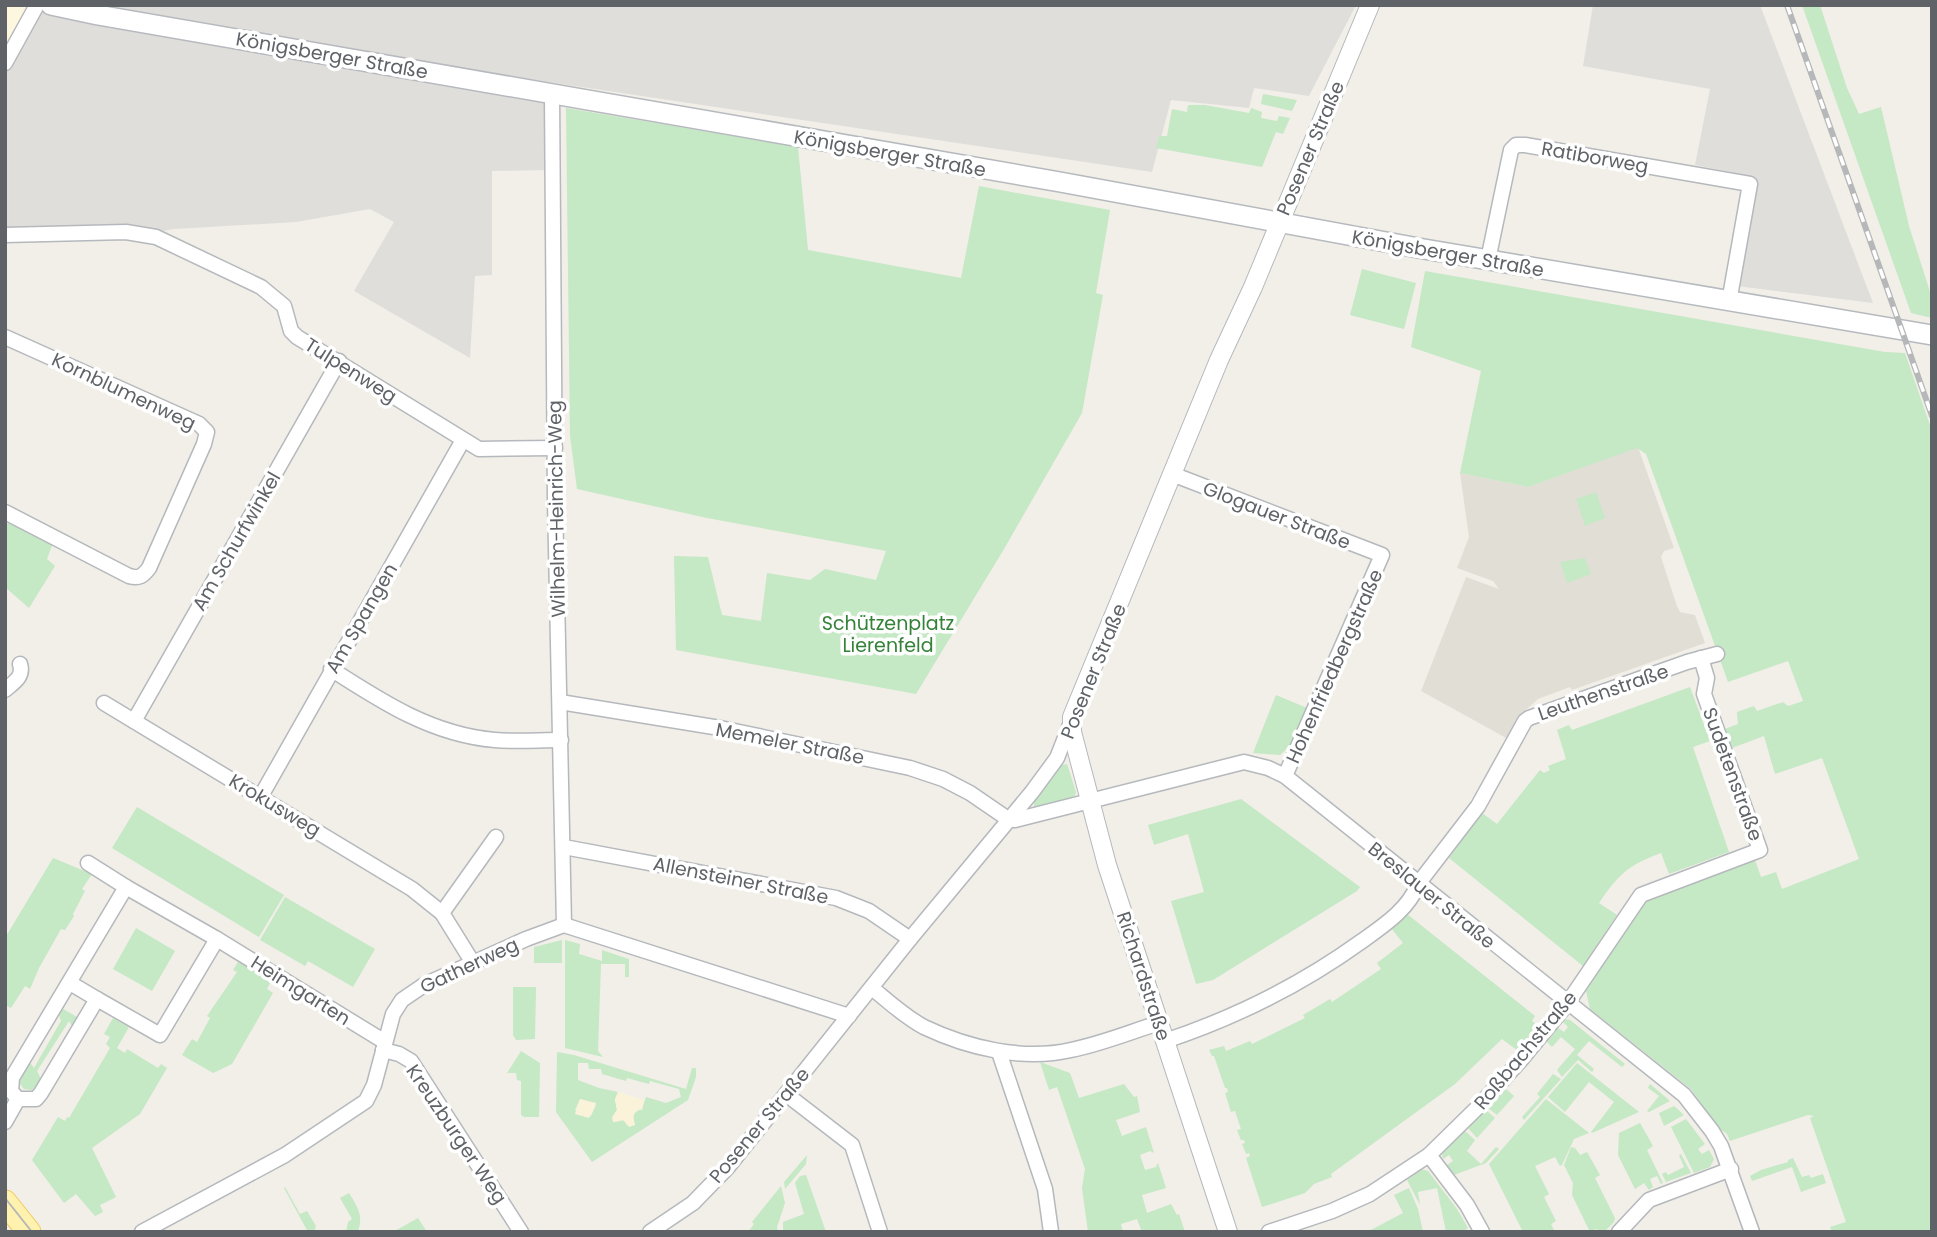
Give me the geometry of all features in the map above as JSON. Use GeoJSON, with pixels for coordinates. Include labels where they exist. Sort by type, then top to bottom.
{"type":"FeatureCollection","features":[{"type":"Feature","properties":{"kind":"main road","name":"Königsberger Straße"},"geometry":{"type":"LineString","coordinates":[[51,5],[1488,260],[1932,335]]}},
{"type":"Feature","properties":{"kind":"main road"},"geometry":{"type":"LineString","coordinates":[[5,1202],[29,1232]]}},
{"type":"Feature","properties":{"kind":"street"},"geometry":{"type":"LineString","coordinates":[[5,63],[37,5]]}},
{"type":"Feature","properties":{"kind":"street","name":"Posener Straße"},"geometry":{"type":"LineString","coordinates":[[650,1232],[693,1203],[728,1167],[1058,758],[1072,717],[1172,474],[1370,5]]}},
{"type":"Feature","properties":{"kind":"street","name":"Wilhelm-Heinrich-Weg"},"geometry":{"type":"LineString","coordinates":[[552,93],[555,448],[564,925]]}},
{"type":"Feature","properties":{"kind":"street","name":"Ratiborweg"},"geometry":{"type":"LineString","coordinates":[[1488,260],[1511,150],[1517,145],[1750,184],[1729,302]]}},
{"type":"Feature","properties":{"kind":"street","name":"Tulpenweg"},"geometry":{"type":"LineString","coordinates":[[5,235],[114,232],[156,237],[261,287],[284,306],[291,331],[479,449],[555,448]]}},
{"type":"Feature","properties":{"kind":"street","name":"Kornblumenweg"},"geometry":{"type":"LineString","coordinates":[[5,337],[199,424],[207,432],[149,568],[138,578],[129,576],[5,512]]}},
{"type":"Feature","properties":{"kind":"street","name":"Am Schurfwinkel"},"geometry":{"type":"LineString","coordinates":[[134,721],[339,361]]}},
{"type":"Feature","properties":{"kind":"street","name":"Am Spangen"},"geometry":{"type":"LineString","coordinates":[[261,796],[463,440]]}},
{"type":"Feature","properties":{"kind":"street","name":"Glogauer Straße"},"geometry":{"type":"LineString","coordinates":[[1172,474],[1382,555]]}},
{"type":"Feature","properties":{"kind":"street","name":"Hohenfriedbergstraße"},"geometry":{"type":"LineString","coordinates":[[1285,776],[1382,555]]}},
{"type":"Feature","properties":{"kind":"street","name":"Leuthenstraße"},"geometry":{"type":"LineString","coordinates":[[872,988],[904,1015],[924,1027],[999,1052],[1025,1054],[1070,1051],[1221,1022],[1302,982],[1385,924],[1414,896],[1418,884],[1478,806],[1525,721],[1717,654]]}},
{"type":"Feature","properties":{"kind":"street","name":"Sudetenstraße"},"geometry":{"type":"LineString","coordinates":[[1700,658],[1707,678],[1704,694],[1760,850]]}},
{"type":"Feature","properties":{"kind":"street"},"geometry":{"type":"LineString","coordinates":[[5,690],[19,677],[20,664]]}},
{"type":"Feature","properties":{"kind":"street"},"geometry":{"type":"LineString","coordinates":[[331,669],[376,699],[431,725],[495,740],[561,740]]}},
{"type":"Feature","properties":{"kind":"street","name":"Memeler Straße"},"geometry":{"type":"LineString","coordinates":[[560,702],[720,729],[909,768],[943,779],[970,793],[1008,819]]}},
{"type":"Feature","properties":{"kind":"street","name":"Krokusweg"},"geometry":{"type":"LineString","coordinates":[[104,703],[412,889],[442,913],[473,963]]}},
{"type":"Feature","properties":{"kind":"street","name":"Richardstraße"},"geometry":{"type":"LineString","coordinates":[[1072,717],[1072,732],[1107,865],[1228,1232]]}},
{"type":"Feature","properties":{"kind":"street","name":"Breslauer Straße"},"geometry":{"type":"LineString","coordinates":[[1008,819],[1022,820],[1244,762],[1285,776],[1684,1096],[1712,1131],[1731,1169],[1752,1232]]}},
{"type":"Feature","properties":{"kind":"street"},"geometry":{"type":"LineString","coordinates":[[442,913],[496,837]]}},
{"type":"Feature","properties":{"kind":"street","name":"Allensteiner Straße"},"geometry":{"type":"LineString","coordinates":[[564,847],[836,898],[869,911],[910,939]]}},
{"type":"Feature","properties":{"kind":"street","name":"Roßbachstraße"},"geometry":{"type":"LineString","coordinates":[[1269,1232],[1332,1211],[1370,1194],[1429,1155],[1503,1080],[1567,1004],[1641,895],[1760,850]]}},
{"type":"Feature","properties":{"kind":"street","name":"Heimgarten"},"geometry":{"type":"LineString","coordinates":[[88,863],[217,939],[384,1046]]}},
{"type":"Feature","properties":{"kind":"street"},"geometry":{"type":"LineString","coordinates":[[18,1100],[11,1091],[12,1078],[126,887]]}},
{"type":"Feature","properties":{"kind":"street"},"geometry":{"type":"LineString","coordinates":[[564,925],[849,1016]]}},
{"type":"Feature","properties":{"kind":"street","name":"Gatherweg"},"geometry":{"type":"LineString","coordinates":[[142,1232],[285,1154],[366,1101],[397,1006],[408,995],[473,963],[564,925]]}},
{"type":"Feature","properties":{"kind":"street"},"geometry":{"type":"LineString","coordinates":[[69,983],[160,1035],[217,939]]}},
{"type":"Feature","properties":{"kind":"street"},"geometry":{"type":"LineString","coordinates":[[18,1100],[36,1099],[41,1093],[97,999]]}},
{"type":"Feature","properties":{"kind":"street","name":"Kreuzburger Weg"},"geometry":{"type":"LineString","coordinates":[[384,1046],[411,1061],[521,1232]]}},
{"type":"Feature","properties":{"kind":"street"},"geometry":{"type":"LineString","coordinates":[[999,1052],[1045,1189],[1051,1232]]}},
{"type":"Feature","properties":{"kind":"street"},"geometry":{"type":"LineString","coordinates":[[786,1094],[852,1145],[880,1232]]}},
{"type":"Feature","properties":{"kind":"street"},"geometry":{"type":"LineString","coordinates":[[5,1122],[18,1100]]}},
{"type":"Feature","properties":{"kind":"street"},"geometry":{"type":"LineString","coordinates":[[1429,1155],[1467,1205],[1482,1232]]}},
{"type":"Feature","properties":{"kind":"street"},"geometry":{"type":"LineString","coordinates":[[1619,1232],[1649,1200],[1731,1169]]}},
{"type":"Feature","properties":{"kind":"shaded area"},"geometry":{"type":"Polygon","coordinates":[[[5,5],[26,5],[25,24],[5,58],[5,5]]]}},
{"type":"Feature","properties":{"kind":"shaded area"},"geometry":{"type":"Polygon","coordinates":[[[26,5],[1356,5],[1309,96],[1254,88],[1249,108],[1171,100],[1152,172],[548,82],[549,170],[492,171],[492,275],[475,276],[470,358],[354,291],[394,222],[370,209],[296,222],[174,229],[147,234],[5,234],[5,58],[25,24],[26,5]]]}},
{"type":"Feature","properties":{"kind":"shaded area"},"geometry":{"type":"Polygon","coordinates":[[[1593,5],[1760,5],[1873,303],[1729,285],[1751,176],[1695,165],[1710,89],[1583,66],[1593,5]]]}},
{"type":"Feature","properties":{"kind":"shaded area"},"geometry":{"type":"Polygon","coordinates":[[[1638,447],[1674,548],[1664,551],[1661,557],[1677,606],[1680,612],[1695,615],[1705,643],[1572,690],[1570,687],[1538,699],[1519,716],[1508,739],[1421,691],[1466,577],[1499,589],[1493,581],[1457,568],[1469,537],[1460,473],[1528,487],[1638,447]]]}},
{"type":"Feature","properties":{"kind":"green space"},"geometry":{"type":"Polygon","coordinates":[[[1802,5],[1820,5],[1847,88],[1859,114],[1881,107],[1909,226],[1932,298],[1932,318],[1911,313],[1802,5]]]}},
{"type":"Feature","properties":{"kind":"green space"},"geometry":{"type":"Polygon","coordinates":[[[1263,94],[1297,100],[1292,111],[1261,104],[1263,94]]]}},
{"type":"Feature","properties":{"kind":"green space"},"geometry":{"type":"Polygon","coordinates":[[[1188,105],[1205,105],[1249,113],[1251,108],[1262,112],[1261,118],[1277,121],[1279,116],[1290,118],[1283,134],[1276,132],[1262,167],[1156,148],[1159,136],[1167,136],[1172,109],[1187,112],[1188,105]]]}},
{"type":"Feature","properties":{"kind":"green space","name":"Schützenplatz Lierenfeld"},"geometry":{"type":"Polygon","coordinates":[[[566,108],[798,147],[808,250],[961,278],[979,186],[1110,210],[1096,293],[1103,295],[1082,413],[916,694],[676,650],[674,556],[708,557],[722,615],[761,621],[767,573],[810,580],[825,569],[876,580],[886,551],[707,518],[577,489],[570,436],[566,108]]]}},
{"type":"Feature","properties":{"kind":"green space"},"geometry":{"type":"Polygon","coordinates":[[[1362,269],[1416,283],[1404,329],[1350,315],[1362,269]]]}},
{"type":"Feature","properties":{"kind":"green space"},"geometry":{"type":"Polygon","coordinates":[[[1425,271],[1885,352],[1905,353],[1932,431],[1932,1232],[1832,1232],[1830,1227],[1846,1222],[1810,1118],[1814,1116],[1808,1115],[1730,1141],[1691,1089],[1590,1009],[1586,991],[1644,900],[1755,860],[1761,877],[1776,872],[1782,889],[1859,859],[1822,758],[1775,774],[1764,736],[1732,748],[1725,729],[1738,724],[1737,712],[1754,706],[1757,711],[1783,702],[1788,706],[1803,701],[1788,661],[1728,682],[1646,454],[1637,448],[1528,487],[1460,473],[1481,371],[1411,347],[1425,271]]]}},
{"type":"Feature","properties":{"kind":"green space"},"geometry":{"type":"Polygon","coordinates":[[[1596,492],[1605,518],[1585,526],[1576,499],[1596,492]]]}},
{"type":"Feature","properties":{"kind":"green space"},"geometry":{"type":"Polygon","coordinates":[[[8,523],[53,543],[47,559],[55,566],[29,608],[5,587],[5,528],[8,523]]]}},
{"type":"Feature","properties":{"kind":"green space"},"geometry":{"type":"Polygon","coordinates":[[[1585,558],[1591,574],[1567,583],[1560,562],[1585,558]]]}},
{"type":"Feature","properties":{"kind":"green space"},"geometry":{"type":"Polygon","coordinates":[[[1690,687],[1710,741],[1693,747],[1729,852],[1669,874],[1661,853],[1625,872],[1599,903],[1617,915],[1583,966],[1449,858],[1482,813],[1497,824],[1540,770],[1544,773],[1550,770],[1548,766],[1566,759],[1557,730],[1569,725],[1572,730],[1690,687]]]}},
{"type":"Feature","properties":{"kind":"green space"},"geometry":{"type":"Polygon","coordinates":[[[1276,695],[1307,708],[1292,744],[1280,755],[1253,753],[1276,695]]]}},
{"type":"Feature","properties":{"kind":"green space"},"geometry":{"type":"Polygon","coordinates":[[[1067,764],[1075,796],[1034,807],[1034,800],[1062,765],[1067,764]]]}},
{"type":"Feature","properties":{"kind":"green space"},"geometry":{"type":"Polygon","coordinates":[[[1241,799],[1360,887],[1213,980],[1196,984],[1171,901],[1204,892],[1188,834],[1154,845],[1148,825],[1241,799]]]}},
{"type":"Feature","properties":{"kind":"green space"},"geometry":{"type":"Polygon","coordinates":[[[137,807],[284,895],[259,937],[112,848],[137,807]]]}},
{"type":"Feature","properties":{"kind":"green space"},"geometry":{"type":"Polygon","coordinates":[[[53,858],[92,874],[82,889],[85,891],[74,916],[65,930],[61,929],[30,989],[25,986],[11,1008],[7,1006],[5,1010],[5,938],[53,858]]]}},
{"type":"Feature","properties":{"kind":"green space"},"geometry":{"type":"Polygon","coordinates":[[[285,897],[375,949],[353,987],[308,961],[305,966],[260,940],[285,897]]]}},
{"type":"Feature","properties":{"kind":"green space"},"geometry":{"type":"Polygon","coordinates":[[[1407,914],[1535,1016],[1532,1021],[1539,1026],[1518,1051],[1502,1039],[1455,1084],[1331,1174],[1332,1177],[1314,1184],[1305,1193],[1262,1207],[1246,1158],[1250,1156],[1249,1153],[1246,1154],[1242,1144],[1245,1143],[1244,1140],[1241,1140],[1237,1130],[1241,1129],[1235,1111],[1231,1112],[1225,1093],[1228,1092],[1227,1088],[1209,1050],[1224,1046],[1226,1051],[1250,1041],[1252,1044],[1305,1018],[1303,1015],[1330,999],[1332,1002],[1381,969],[1377,963],[1403,943],[1391,928],[1407,914]]]}},
{"type":"Feature","properties":{"kind":"green space"},"geometry":{"type":"Polygon","coordinates":[[[136,928],[175,951],[152,991],[113,969],[136,928]]]}},
{"type":"Feature","properties":{"kind":"green space"},"geometry":{"type":"Polygon","coordinates":[[[562,940],[562,963],[534,963],[534,947],[562,940]]]}},
{"type":"Feature","properties":{"kind":"green space"},"geometry":{"type":"Polygon","coordinates":[[[565,940],[580,944],[579,954],[602,961],[602,950],[629,959],[629,977],[625,977],[625,964],[601,964],[598,1051],[603,1057],[565,1048],[565,940]]]}},
{"type":"Feature","properties":{"kind":"green space"},"geometry":{"type":"Polygon","coordinates":[[[238,962],[271,981],[267,989],[273,993],[232,1064],[213,1073],[182,1055],[192,1039],[197,1042],[210,1018],[207,1016],[237,972],[233,970],[238,962]]]}},
{"type":"Feature","properties":{"kind":"green space"},"geometry":{"type":"Polygon","coordinates":[[[513,987],[536,987],[535,1039],[516,1040],[513,1035],[513,987]]]}},
{"type":"Feature","properties":{"kind":"green space"},"geometry":{"type":"Polygon","coordinates":[[[63,1009],[77,1017],[72,1026],[69,1021],[37,1071],[42,1081],[32,1090],[24,1089],[17,1080],[28,1060],[34,1068],[61,1021],[59,1015],[63,1009]]]}},
{"type":"Feature","properties":{"kind":"green space"},"geometry":{"type":"Polygon","coordinates":[[[113,1018],[129,1027],[117,1048],[125,1053],[127,1049],[158,1068],[161,1064],[167,1068],[140,1114],[92,1148],[116,1197],[100,1205],[103,1212],[95,1216],[76,1194],[64,1203],[32,1160],[58,1117],[65,1121],[69,1118],[110,1048],[106,1044],[110,1037],[104,1034],[113,1018]]]}},
{"type":"Feature","properties":{"kind":"green space"},"geometry":{"type":"Polygon","coordinates":[[[1565,1019],[1570,1020],[1625,1064],[1622,1067],[1589,1041],[1577,1055],[1594,1069],[1592,1072],[1578,1060],[1562,1077],[1557,1070],[1575,1049],[1561,1037],[1552,1047],[1547,1042],[1558,1028],[1564,1032],[1568,1027],[1563,1022],[1565,1019]]]}},
{"type":"Feature","properties":{"kind":"green space"},"geometry":{"type":"Polygon","coordinates":[[[521,1051],[540,1063],[539,1117],[521,1115],[521,1081],[517,1080],[516,1073],[507,1073],[521,1051]]]}},
{"type":"Feature","properties":{"kind":"green space"},"geometry":{"type":"Polygon","coordinates":[[[557,1052],[686,1089],[692,1068],[696,1068],[696,1077],[688,1100],[592,1162],[556,1112],[557,1052]],[[578,1063],[578,1080],[618,1092],[615,1100],[617,1110],[613,1117],[615,1122],[624,1120],[627,1125],[635,1112],[642,1109],[646,1097],[666,1103],[681,1097],[679,1089],[650,1081],[649,1084],[627,1078],[626,1081],[602,1074],[601,1069],[589,1069],[588,1063],[578,1063]],[[580,1099],[575,1110],[591,1116],[596,1105],[580,1099]]]}},
{"type":"Feature","properties":{"kind":"green space"},"geometry":{"type":"Polygon","coordinates":[[[1040,1062],[1070,1073],[1079,1098],[1124,1084],[1134,1097],[1137,1096],[1140,1112],[1116,1120],[1122,1136],[1146,1127],[1154,1153],[1150,1151],[1140,1155],[1145,1170],[1156,1167],[1158,1163],[1166,1188],[1142,1195],[1147,1213],[1171,1204],[1177,1215],[1179,1214],[1185,1232],[1142,1232],[1137,1219],[1121,1224],[1123,1232],[1088,1232],[1082,1188],[1085,1169],[1057,1087],[1049,1090],[1040,1062]]]}},
{"type":"Feature","properties":{"kind":"green space"},"geometry":{"type":"Polygon","coordinates":[[[1577,1063],[1639,1112],[1592,1133],[1614,1102],[1589,1082],[1565,1112],[1548,1097],[1577,1063]]]}},
{"type":"Feature","properties":{"kind":"green space"},"geometry":{"type":"Polygon","coordinates":[[[1553,1074],[1561,1079],[1524,1120],[1522,1117],[1540,1097],[1537,1094],[1553,1074]]]}},
{"type":"Feature","properties":{"kind":"green space"},"geometry":{"type":"Polygon","coordinates":[[[1650,1084],[1670,1101],[1649,1112],[1647,1111],[1659,1096],[1648,1088],[1650,1084]]]}},
{"type":"Feature","properties":{"kind":"green space"},"geometry":{"type":"Polygon","coordinates":[[[1506,1089],[1514,1096],[1497,1115],[1488,1108],[1506,1089]]]}},
{"type":"Feature","properties":{"kind":"green space"},"geometry":{"type":"Polygon","coordinates":[[[1546,1099],[1589,1133],[1574,1139],[1562,1165],[1560,1166],[1555,1157],[1535,1166],[1549,1194],[1544,1197],[1556,1221],[1551,1224],[1555,1232],[1523,1232],[1489,1164],[1546,1099]]]}},
{"type":"Feature","properties":{"kind":"green space"},"geometry":{"type":"Polygon","coordinates":[[[1674,1106],[1684,1115],[1664,1126],[1659,1113],[1674,1106]]]}},
{"type":"Feature","properties":{"kind":"green space"},"geometry":{"type":"Polygon","coordinates":[[[1486,1110],[1495,1118],[1477,1138],[1468,1128],[1486,1110]]]}},
{"type":"Feature","properties":{"kind":"green space"},"geometry":{"type":"Polygon","coordinates":[[[1686,1119],[1705,1144],[1698,1149],[1702,1154],[1709,1150],[1714,1159],[1710,1167],[1694,1173],[1671,1127],[1686,1119]]]}},
{"type":"Feature","properties":{"kind":"green space"},"geometry":{"type":"Polygon","coordinates":[[[1640,1123],[1653,1146],[1647,1150],[1663,1183],[1661,1184],[1657,1176],[1650,1179],[1653,1187],[1649,1190],[1644,1183],[1635,1189],[1618,1155],[1619,1133],[1640,1123]]]}},
{"type":"Feature","properties":{"kind":"green space"},"geometry":{"type":"Polygon","coordinates":[[[1465,1131],[1475,1140],[1467,1151],[1481,1164],[1496,1147],[1499,1149],[1486,1163],[1454,1175],[1447,1165],[1453,1161],[1449,1155],[1443,1159],[1442,1154],[1465,1131]]]}},
{"type":"Feature","properties":{"kind":"green space"},"geometry":{"type":"Polygon","coordinates":[[[1571,1147],[1580,1155],[1587,1152],[1600,1175],[1595,1178],[1615,1218],[1604,1232],[1596,1229],[1590,1232],[1572,1195],[1573,1183],[1564,1165],[1571,1147]]]}},
{"type":"Feature","properties":{"kind":"green space"},"geometry":{"type":"Polygon","coordinates":[[[1681,1154],[1691,1173],[1666,1182],[1662,1174],[1666,1172],[1668,1175],[1684,1167],[1679,1155],[1681,1154]]]}},
{"type":"Feature","properties":{"kind":"green space"},"geometry":{"type":"Polygon","coordinates":[[[807,1155],[806,1164],[785,1189],[784,1182],[807,1155]]]}},
{"type":"Feature","properties":{"kind":"green space"},"geometry":{"type":"Polygon","coordinates":[[[1793,1158],[1802,1177],[1809,1175],[1811,1178],[1823,1174],[1826,1183],[1801,1192],[1792,1167],[1752,1181],[1750,1176],[1793,1158]]]}},
{"type":"Feature","properties":{"kind":"green space"},"geometry":{"type":"Polygon","coordinates":[[[1421,1169],[1428,1171],[1468,1228],[1462,1232],[1446,1232],[1437,1188],[1418,1192],[1420,1205],[1407,1180],[1421,1169]]]}},
{"type":"Feature","properties":{"kind":"green space"},"geometry":{"type":"Polygon","coordinates":[[[806,1175],[826,1232],[783,1232],[783,1222],[804,1214],[795,1183],[800,1176],[806,1175]]]}},
{"type":"Feature","properties":{"kind":"green space"},"geometry":{"type":"Polygon","coordinates":[[[781,1186],[785,1203],[777,1227],[778,1232],[748,1232],[754,1224],[752,1222],[781,1186]]]}},
{"type":"Feature","properties":{"kind":"green space"},"geometry":{"type":"Polygon","coordinates":[[[285,1187],[300,1214],[307,1211],[316,1226],[314,1232],[308,1232],[285,1187]]]}},
{"type":"Feature","properties":{"kind":"green space"},"geometry":{"type":"Polygon","coordinates":[[[1409,1188],[1418,1209],[1423,1232],[1367,1232],[1403,1213],[1394,1195],[1409,1188]]]}},
{"type":"Feature","properties":{"kind":"green space"},"geometry":{"type":"Polygon","coordinates":[[[349,1193],[357,1207],[360,1221],[358,1231],[346,1232],[348,1222],[352,1219],[340,1198],[349,1193]]]}},
{"type":"Feature","properties":{"kind":"green space"},"geometry":{"type":"Polygon","coordinates":[[[418,1218],[427,1232],[393,1232],[418,1218]]]}},
{"type":"Feature","properties":{"kind":"sand"},"geometry":{"type":"Polygon","coordinates":[[[618,1092],[644,1100],[642,1110],[639,1109],[633,1115],[635,1125],[629,1127],[623,1120],[613,1122],[618,1092]]]}},
{"type":"Feature","properties":{"kind":"sand"},"geometry":{"type":"Polygon","coordinates":[[[580,1099],[596,1103],[589,1118],[575,1114],[580,1099]]]}},
{"type":"Feature","properties":{"kind":"tram line"},"geometry":{"type":"LineString","coordinates":[[5,1198],[32,1232]]}},
{"type":"Feature","properties":{"kind":"railway"},"geometry":{"type":"LineString","coordinates":[[1787,5],[1932,416]]}}]}
